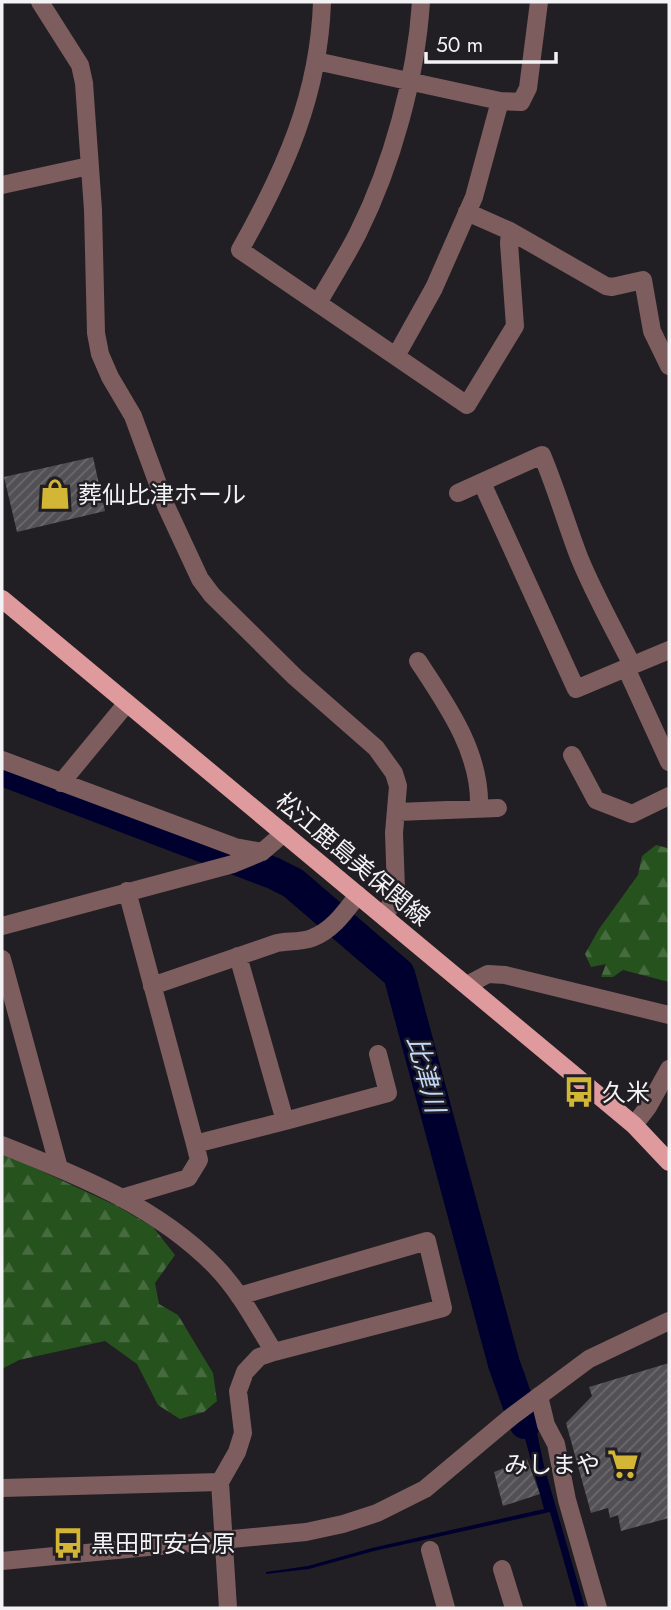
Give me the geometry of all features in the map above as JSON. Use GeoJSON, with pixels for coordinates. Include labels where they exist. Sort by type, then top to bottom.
{"type":"FeatureCollection","features":[{"type":"Feature","properties":{"kind":"main road","name":"松江鹿島美保関線"},"geometry":{"type":"LineString","coordinates":[[2,599],[634,1125],[669,1162]]}},
{"type":"Feature","properties":{"kind":"street"},"geometry":{"type":"LineString","coordinates":[[40,2],[80,65],[84,83],[93,210],[96,333],[100,354],[133,416],[166,506],[195,570],[212,595],[295,677],[376,748],[394,773],[398,786],[394,833],[396,890],[385,918]]}},
{"type":"Feature","properties":{"kind":"street"},"geometry":{"type":"LineString","coordinates":[[322,2],[316,61],[288,159],[240,250],[467,405],[515,326],[510,231]]}},
{"type":"Feature","properties":{"kind":"street"},"geometry":{"type":"LineString","coordinates":[[318,303],[358,232],[393,142],[409,81],[419,31],[421,2]]}},
{"type":"Feature","properties":{"kind":"street"},"geometry":{"type":"LineString","coordinates":[[316,61],[500,101],[520,102],[528,88],[539,2]]}},
{"type":"Feature","properties":{"kind":"street"},"geometry":{"type":"LineString","coordinates":[[396,356],[434,288],[467,212],[484,165],[500,101]]}},
{"type":"Feature","properties":{"kind":"street"},"geometry":{"type":"LineString","coordinates":[[2,185],[89,166]]}},
{"type":"Feature","properties":{"kind":"street"},"geometry":{"type":"LineString","coordinates":[[467,212],[510,231],[606,286],[643,280],[652,331],[669,366]]}},
{"type":"Feature","properties":{"kind":"street"},"geometry":{"type":"LineString","coordinates":[[458,493],[542,455],[589,580],[669,762]]}},
{"type":"Feature","properties":{"kind":"street"},"geometry":{"type":"LineString","coordinates":[[482,483],[576,689],[669,650]]}},
{"type":"Feature","properties":{"kind":"street"},"geometry":{"type":"LineString","coordinates":[[418,661],[457,721],[478,782],[479,807]]}},
{"type":"Feature","properties":{"kind":"street"},"geometry":{"type":"LineString","coordinates":[[61,783],[127,703]]}},
{"type":"Feature","properties":{"kind":"street"},"geometry":{"type":"LineString","coordinates":[[572,755],[596,800],[632,814],[669,796]]}},
{"type":"Feature","properties":{"kind":"street"},"geometry":{"type":"LineString","coordinates":[[2,761],[258,854]]}},
{"type":"Feature","properties":{"kind":"street"},"geometry":{"type":"LineString","coordinates":[[397,812],[498,808]]}},
{"type":"Feature","properties":{"kind":"street"},"geometry":{"type":"LineString","coordinates":[[2,926],[233,864],[258,854],[284,834]]}},
{"type":"Feature","properties":{"kind":"street"},"geometry":{"type":"LineString","coordinates":[[121,1198],[188,1178],[199,1160],[127,891]]}},
{"type":"Feature","properties":{"kind":"street"},"geometry":{"type":"LineString","coordinates":[[152,986],[277,943],[296,939],[309,940],[338,920],[358,895]]}},
{"type":"Feature","properties":{"kind":"street"},"geometry":{"type":"LineString","coordinates":[[238,956],[285,1122]]}},
{"type":"Feature","properties":{"kind":"street"},"geometry":{"type":"LineString","coordinates":[[2,959],[59,1168]]}},
{"type":"Feature","properties":{"kind":"street"},"geometry":{"type":"LineString","coordinates":[[467,985],[488,974],[505,975],[669,1015]]}},
{"type":"Feature","properties":{"kind":"street"},"geometry":{"type":"LineString","coordinates":[[195,1144],[388,1093],[378,1054]]}},
{"type":"Feature","properties":{"kind":"street"},"geometry":{"type":"LineString","coordinates":[[634,1125],[648,1107],[669,1069]]}},
{"type":"Feature","properties":{"kind":"street"},"geometry":{"type":"LineString","coordinates":[[2,1145],[59,1168],[121,1198],[165,1224],[218,1269],[239,1296],[274,1352]]}},
{"type":"Feature","properties":{"kind":"street"},"geometry":{"type":"LineString","coordinates":[[228,1608],[219,1482],[237,1452],[243,1433],[239,1391],[245,1372],[258,1357],[443,1308],[427,1241],[239,1296]]}},
{"type":"Feature","properties":{"kind":"street"},"geometry":{"type":"LineString","coordinates":[[2,1561],[306,1532],[377,1513],[425,1489],[511,1417],[589,1359],[669,1321]]}},
{"type":"Feature","properties":{"kind":"street"},"geometry":{"type":"LineString","coordinates":[[538,1397],[546,1425],[556,1444],[567,1500],[598,1608]]}},
{"type":"Feature","properties":{"kind":"street"},"geometry":{"type":"LineString","coordinates":[[2,1488],[219,1482]]}},
{"type":"Feature","properties":{"kind":"street"},"geometry":{"type":"LineString","coordinates":[[430,1550],[446,1608]]}},
{"type":"Feature","properties":{"kind":"street"},"geometry":{"type":"LineString","coordinates":[[502,1569],[514,1608]]}},
{"type":"Feature","properties":{"kind":"green space"},"geometry":{"type":"Polygon","coordinates":[[[656,845],[669,851],[669,982],[623,970],[613,977],[601,977],[606,964],[591,967],[585,954],[599,929],[638,875],[642,856],[656,845]]]}},
{"type":"Feature","properties":{"kind":"green space"},"geometry":{"type":"Polygon","coordinates":[[[2,1155],[117,1206],[153,1227],[175,1255],[155,1283],[159,1304],[178,1315],[213,1373],[217,1401],[204,1412],[180,1419],[158,1405],[137,1364],[105,1341],[19,1360],[2,1369],[2,1155]]]}},
{"type":"Feature","properties":{"kind":"water"},"geometry":{"type":"Polygon","coordinates":[[[524,1371],[544,1466],[585,1608],[577,1608],[550,1512],[374,1551],[309,1569],[266,1574],[544,1509],[523,1431],[507,1385],[524,1371]]]}},
{"type":"Feature","properties":{"kind":"building","name":"葬仙比津ホール"},"geometry":{"type":"Polygon","coordinates":[[[93,457],[105,511],[17,532],[4,477],[93,457]]]}},
{"type":"Feature","properties":{"kind":"building","name":"みしまや"},"geometry":{"type":"Polygon","coordinates":[[[669,1363],[669,1518],[621,1531],[618,1515],[610,1518],[608,1508],[591,1513],[566,1423],[592,1396],[589,1387],[669,1363]]]}},
{"type":"Feature","properties":{"kind":"building"},"geometry":{"type":"Polygon","coordinates":[[[527,1459],[540,1494],[503,1506],[494,1472],[527,1459]]]}},
{"type":"Feature","properties":{"kind":"waterway","name":"比津川"},"geometry":{"type":"LineString","coordinates":[[2,770],[293,883],[399,974],[504,1364],[525,1423]]}},
{"type":"Feature","properties":{"kind":"place","name":"葬仙比津ホール"},"geometry":{"type":"Point","coordinates":[55,494]}},
{"type":"Feature","properties":{"kind":"place","name":"久米"},"geometry":{"type":"Point","coordinates":[579,1092]}},
{"type":"Feature","properties":{"kind":"place","name":"みしまや"},"geometry":{"type":"Point","coordinates":[623,1464]}},
{"type":"Feature","properties":{"kind":"place","name":"黒田町安台原"},"geometry":{"type":"Point","coordinates":[68,1543]}}]}
